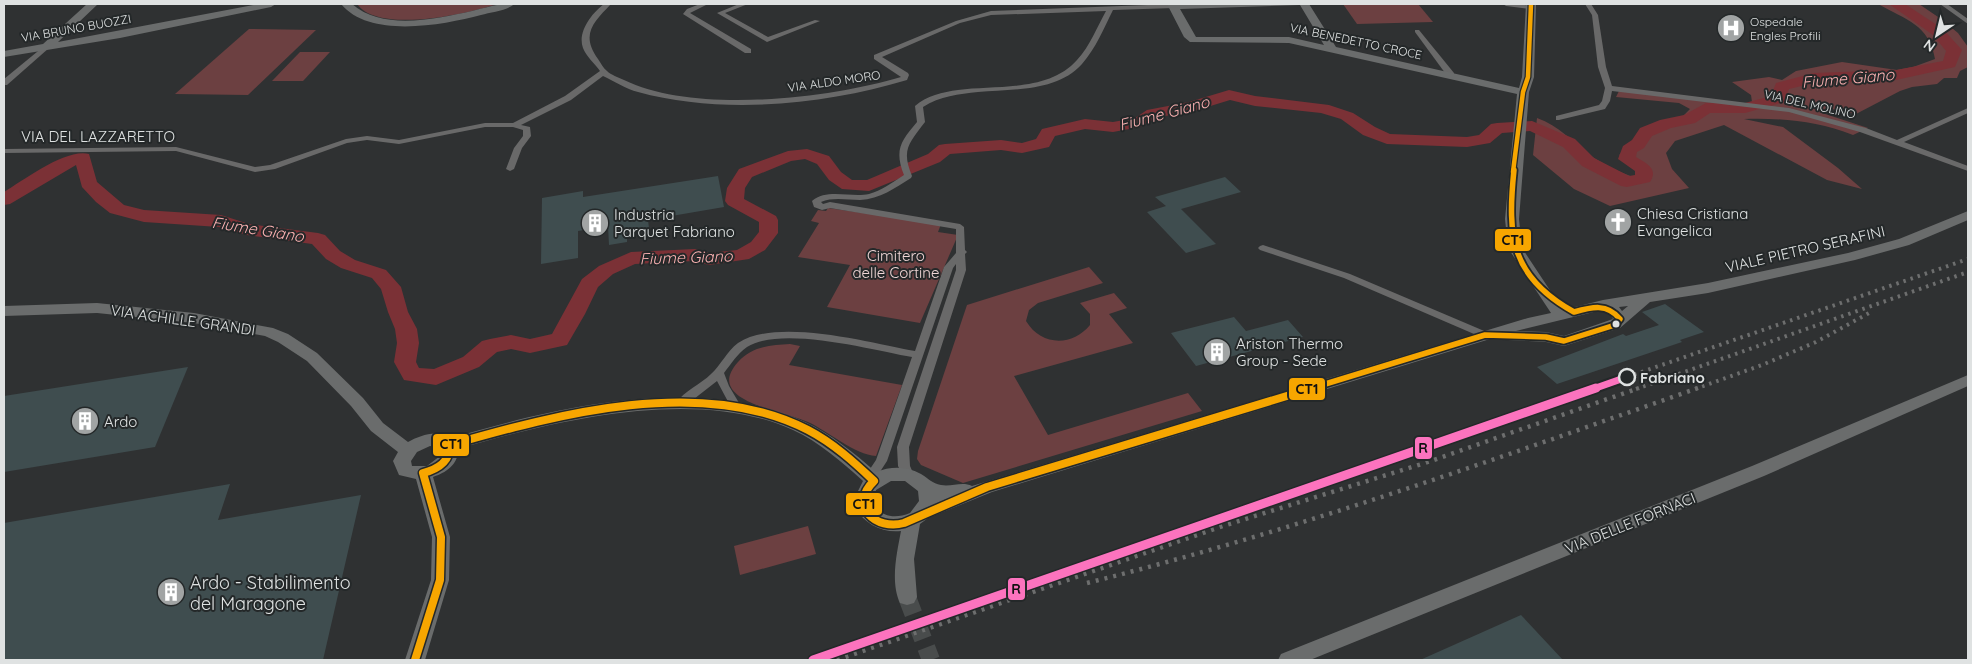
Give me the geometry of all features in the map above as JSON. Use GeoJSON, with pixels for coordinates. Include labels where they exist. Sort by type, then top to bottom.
{"type":"FeatureCollection","features":[{"type":"Feature","properties":{"kind":"street"},"geometry":{"type":"LineString","coordinates":[[4,83],[93,4]]}},
{"type":"Feature","properties":{"kind":"street","name":"VIA BRUNO BUOZZI"},"geometry":{"type":"LineString","coordinates":[[4,54],[271,4]]}},
{"type":"Feature","properties":{"kind":"street"},"geometry":{"type":"LineString","coordinates":[[346,4],[352,10],[367,17],[390,22],[444,21],[471,16],[509,4]]}},
{"type":"Feature","properties":{"kind":"street"},"geometry":{"type":"LineString","coordinates":[[514,125],[568,98],[602,73],[590,59],[586,44],[588,30],[594,17],[608,4]]}},
{"type":"Feature","properties":{"kind":"street"},"geometry":{"type":"LineString","coordinates":[[705,4],[689,10],[686,14],[748,51]]}},
{"type":"Feature","properties":{"kind":"street"},"geometry":{"type":"LineString","coordinates":[[745,4],[720,13],[767,40],[817,21]]}},
{"type":"Feature","properties":{"kind":"street"},"geometry":{"type":"LineString","coordinates":[[1173,5],[1296,4]]}},
{"type":"Feature","properties":{"kind":"street"},"geometry":{"type":"LineString","coordinates":[[1304,4],[1331,48]]}},
{"type":"Feature","properties":{"kind":"street"},"geometry":{"type":"LineString","coordinates":[[1506,4],[1531,5],[1528,77],[1523,95],[1512,219],[1515,248],[1551,300],[1567,314]]}},
{"type":"Feature","properties":{"kind":"street"},"geometry":{"type":"LineString","coordinates":[[1559,118],[1602,107],[1606,101],[1609,88],[1602,66],[1595,15],[1588,4]]}},
{"type":"Feature","properties":{"kind":"street"},"geometry":{"type":"LineString","coordinates":[[1943,4],[1968,22]]}},
{"type":"Feature","properties":{"kind":"street","name":"VIA ALDO MORO"},"geometry":{"type":"LineString","coordinates":[[602,73],[636,89],[683,99],[720,102],[810,97],[863,90],[890,84],[904,78],[905,75],[902,72],[877,57],[971,17],[991,14],[1173,5]]}},
{"type":"Feature","properties":{"kind":"street","name":"VIA BENEDETTO CROCE"},"geometry":{"type":"LineString","coordinates":[[1173,5],[1189,37],[1194,40],[1270,38],[1331,48],[1450,75],[1523,95]]}},
{"type":"Feature","properties":{"kind":"street"},"geometry":{"type":"LineString","coordinates":[[908,475],[904,466],[903,447],[961,270],[960,227],[817,205],[816,201],[834,196],[864,198],[892,187],[908,176],[904,166],[902,149],[921,122],[920,106],[930,98],[956,93],[1039,84],[1060,78],[1075,67],[1092,43],[1110,9]]}},
{"type":"Feature","properties":{"kind":"street"},"geometry":{"type":"LineString","coordinates":[[1417,31],[1450,75]]}},
{"type":"Feature","properties":{"kind":"street"},"geometry":{"type":"LineString","coordinates":[[30,50],[55,36]]}},
{"type":"Feature","properties":{"kind":"street","name":"VIA DEL MOLINO"},"geometry":{"type":"LineString","coordinates":[[1609,88],[1746,103],[1789,110],[1863,130],[1968,169]]}},
{"type":"Feature","properties":{"kind":"street"},"geometry":{"type":"LineString","coordinates":[[1896,143],[1968,110]]}},
{"type":"Feature","properties":{"kind":"street","name":"VIA DEL LAZZARETTO"},"geometry":{"type":"LineString","coordinates":[[4,151],[176,149],[255,170],[272,167],[322,148],[360,139],[380,138],[398,142],[485,125],[514,125]]}},
{"type":"Feature","properties":{"kind":"street"},"geometry":{"type":"LineString","coordinates":[[510,169],[518,148],[527,136],[527,129],[514,125]]}},
{"type":"Feature","properties":{"kind":"street","name":"VIALE PIETRO SERAFINI"},"geometry":{"type":"LineString","coordinates":[[987,488],[1485,335],[1602,305],[1631,299],[1645,299],[1850,258],[1904,242],[1968,215]]}},
{"type":"Feature","properties":{"kind":"street"},"geometry":{"type":"LineString","coordinates":[[1263,248],[1347,276],[1485,335],[1546,337],[1564,341],[1615,325],[1645,299]]}},
{"type":"Feature","properties":{"kind":"street"},"geometry":{"type":"LineString","coordinates":[[962,252],[949,267],[881,461],[864,494],[864,507],[874,519],[892,525],[917,517],[987,488]]}},
{"type":"Feature","properties":{"kind":"street"},"geometry":{"type":"LineString","coordinates":[[1602,305],[1614,310],[1620,319]]}},
{"type":"Feature","properties":{"kind":"street","name":"VIA ACHILLE GRANDI"},"geometry":{"type":"LineString","coordinates":[[4,311],[97,308],[194,318],[268,332],[283,338],[312,357],[357,402],[377,427],[408,451]]}},
{"type":"Feature","properties":{"kind":"street"},"geometry":{"type":"LineString","coordinates":[[1542,320],[1538,328],[1546,337]]}},
{"type":"Feature","properties":{"kind":"street"},"geometry":{"type":"LineString","coordinates":[[681,402],[718,373],[730,354],[748,342],[772,335],[796,335],[918,355]]}},
{"type":"Feature","properties":{"kind":"street"},"geometry":{"type":"LineString","coordinates":[[718,373],[738,408]]}},
{"type":"Feature","properties":{"kind":"street","name":"VIA DELLE FORNACI"},"geometry":{"type":"LineString","coordinates":[[1288,660],[1758,472],[1968,380]]}},
{"type":"Feature","properties":{"kind":"street"},"geometry":{"type":"LineString","coordinates":[[450,445],[450,456],[446,462],[432,471],[416,474],[405,470],[402,461],[408,451],[428,440],[442,440],[450,445],[502,429],[556,418],[681,402],[738,408],[796,425],[813,434],[872,480]]}},
{"type":"Feature","properties":{"kind":"street"},"geometry":{"type":"LineString","coordinates":[[415,660],[440,580],[441,537],[423,473]]}},
{"type":"Feature","properties":{"kind":"street"},"geometry":{"type":"LineString","coordinates":[[872,480],[889,474],[908,475],[921,482],[926,489],[927,504],[917,517],[905,559],[906,597]]}},
{"type":"Feature","properties":{"kind":"street"},"geometry":{"type":"LineString","coordinates":[[926,489],[947,493],[987,488]]}},
{"type":"Feature","properties":{"kind":"green space"},"geometry":{"type":"Polygon","coordinates":[[[357,4],[497,4],[445,16],[403,20],[384,18],[368,13],[357,4]]]}},
{"type":"Feature","properties":{"kind":"green space"},"geometry":{"type":"Polygon","coordinates":[[[1343,4],[1418,4],[1433,22],[1357,24],[1343,4]]]}},
{"type":"Feature","properties":{"kind":"green space"},"geometry":{"type":"Polygon","coordinates":[[[1878,4],[1919,4],[1941,19],[1958,33],[1968,47],[1968,67],[1960,71],[1957,78],[1944,78],[1937,84],[1912,87],[1900,91],[1856,114],[1832,109],[1819,112],[1868,128],[1853,135],[1826,126],[1800,121],[1744,119],[1783,127],[1838,168],[1862,189],[1827,180],[1724,125],[1675,141],[1666,153],[1672,169],[1689,188],[1610,206],[1574,189],[1533,155],[1537,118],[1559,130],[1591,156],[1619,171],[1648,182],[1619,155],[1655,132],[1675,124],[1690,109],[1679,103],[1616,97],[1619,91],[1741,105],[1752,102],[1751,95],[1732,82],[1769,77],[1782,80],[1796,71],[1842,62],[1897,70],[1913,67],[1935,59],[1932,47],[1922,30],[1907,19],[1878,4]]]}},
{"type":"Feature","properties":{"kind":"green space"},"geometry":{"type":"Polygon","coordinates":[[[249,29],[316,30],[248,95],[175,94],[249,29]]]}},
{"type":"Feature","properties":{"kind":"green space"},"geometry":{"type":"Polygon","coordinates":[[[300,52],[330,52],[303,81],[272,81],[300,52]]]}},
{"type":"Feature","properties":{"kind":"green space","name":"Cimitero delle Cortine"},"geometry":{"type":"Polygon","coordinates":[[[828,208],[941,224],[938,232],[958,235],[920,323],[827,307],[850,265],[798,257],[819,223],[811,221],[818,210],[826,211],[828,208]]]}},
{"type":"Feature","properties":{"kind":"green space"},"geometry":{"type":"Polygon","coordinates":[[[1089,267],[1103,283],[1038,303],[1029,310],[1026,321],[1032,329],[1048,339],[1066,340],[1083,332],[1090,325],[1090,314],[1080,303],[1114,293],[1127,308],[1109,314],[1133,343],[1014,376],[1048,435],[1188,393],[1202,411],[963,483],[921,465],[917,459],[918,451],[967,305],[1089,267]]]}},
{"type":"Feature","properties":{"kind":"green space"},"geometry":{"type":"Polygon","coordinates":[[[790,344],[800,346],[789,365],[902,385],[876,456],[859,452],[808,422],[751,403],[739,396],[731,387],[730,376],[743,357],[762,347],[790,344]]]}},
{"type":"Feature","properties":{"kind":"green space"},"geometry":{"type":"Polygon","coordinates":[[[808,526],[816,554],[740,575],[734,546],[808,526]]]}},
{"type":"Feature","properties":{"kind":"building","name":"Industria Parquet Fabriano"},"geometry":{"type":"Polygon","coordinates":[[[718,176],[724,207],[648,220],[649,228],[627,231],[627,242],[609,245],[608,226],[578,231],[578,258],[541,264],[542,198],[583,191],[583,197],[718,176]]]}},
{"type":"Feature","properties":{"kind":"building"},"geometry":{"type":"Polygon","coordinates":[[[1225,177],[1241,192],[1181,209],[1216,244],[1186,253],[1147,212],[1166,206],[1155,197],[1225,177]]]}},
{"type":"Feature","properties":{"kind":"building","name":"Fabriano"},"geometry":{"type":"Polygon","coordinates":[[[1665,304],[1704,332],[1680,340],[1682,342],[1557,384],[1537,367],[1623,334],[1626,336],[1659,325],[1642,312],[1665,304]]]}},
{"type":"Feature","properties":{"kind":"building","name":"Ariston Thermo Group - Sede"},"geometry":{"type":"Polygon","coordinates":[[[1234,317],[1246,331],[1288,320],[1303,337],[1196,366],[1171,333],[1234,317]]]}},
{"type":"Feature","properties":{"kind":"building","name":"Ardo"},"geometry":{"type":"Polygon","coordinates":[[[188,367],[155,447],[4,472],[4,396],[188,367]]]}},
{"type":"Feature","properties":{"kind":"building","name":"Ardo - Stabilimento del Maragone"},"geometry":{"type":"Polygon","coordinates":[[[230,484],[218,520],[361,495],[323,660],[4,660],[4,523],[230,484]]]}},
{"type":"Feature","properties":{"kind":"building"},"geometry":{"type":"Polygon","coordinates":[[[1521,615],[1563,660],[1420,660],[1521,615]]]}},
{"type":"Feature","properties":{"kind":"waterway","name":"Fiume Giano"},"geometry":{"type":"LineString","coordinates":[[4,200],[68,162],[83,158],[88,183],[102,198],[117,209],[144,216],[221,221],[247,229],[318,239],[333,255],[348,264],[379,274],[391,287],[398,312],[406,329],[408,343],[405,362],[412,375],[436,377],[471,362],[490,346],[511,342],[530,346],[559,340],[575,314],[589,284],[606,270],[631,258],[695,255],[709,259],[742,255],[758,246],[768,233],[769,220],[734,201],[736,188],[745,173],[788,156],[807,154],[823,160],[835,176],[848,185],[869,186],[934,158],[945,149],[1001,145],[1022,148],[1043,143],[1048,133],[1085,124],[1113,127],[1140,122],[1153,113],[1191,107],[1229,95],[1255,101],[1323,108],[1347,116],[1369,131],[1387,139],[1467,142],[1484,139],[1497,128],[1532,126],[1569,143],[1588,162],[1606,173],[1627,182],[1644,178],[1644,169],[1627,159],[1629,150],[1638,144],[1646,132],[1666,124],[1689,119],[1706,108],[1745,108],[1778,99],[1782,86],[1814,78],[1896,75],[1950,64],[1954,50],[1938,32],[1896,4]]}},
{"type":"Feature","properties":{"kind":"tunnel"},"geometry":{"type":"LineString","coordinates":[[907,597],[931,660]]}},
{"type":"Feature","properties":{"kind":"railway"},"geometry":{"type":"LineString","coordinates":[[1627,377],[1968,259]]}},
{"type":"Feature","properties":{"kind":"railway"},"geometry":{"type":"LineString","coordinates":[[1636,389],[1968,272]]}},
{"type":"Feature","properties":{"kind":"railway"},"geometry":{"type":"LineString","coordinates":[[1695,389],[1762,365],[1816,342],[1869,313]]}},
{"type":"Feature","properties":{"kind":"railway"},"geometry":{"type":"LineString","coordinates":[[837,660],[1223,526],[1425,463],[1639,388]]}},
{"type":"Feature","properties":{"kind":"railway"},"geometry":{"type":"LineString","coordinates":[[1087,583],[1242,541],[1395,493],[1698,388]]}},
{"type":"Feature","properties":{"kind":"transit line","name":"CT1"},"geometry":{"type":"LineString","coordinates":[[415,660],[440,580],[441,537],[423,473],[443,464],[449,456],[450,445],[492,433],[579,412],[624,406],[668,403],[712,404],[755,411],[808,430],[828,442],[847,457],[874,481],[864,495],[866,511],[878,522],[896,525],[987,487],[1485,335],[1546,337],[1564,341],[1615,325],[1620,319],[1610,310],[1599,307],[1574,312],[1556,301],[1531,277],[1515,249],[1512,234],[1511,194],[1523,92],[1528,77],[1531,4]]}},
{"type":"Feature","properties":{"kind":"transit line","name":"R"},"geometry":{"type":"LineString","coordinates":[[813,660],[1627,377]]}},
{"type":"Feature","properties":{"kind":"place","name":"Ospedale Engles Profili"},"geometry":{"type":"Point","coordinates":[1731,28]}},
{"type":"Feature","properties":{"kind":"place","name":"Chiesa Cristiana Evangelica"},"geometry":{"type":"Point","coordinates":[1618,222]}},
{"type":"Feature","properties":{"kind":"place","name":"Industria Parquet Fabriano"},"geometry":{"type":"Point","coordinates":[595,223]}},
{"type":"Feature","properties":{"kind":"place","name":"Ariston Thermo Group - Sede"},"geometry":{"type":"Point","coordinates":[1217,352]}},
{"type":"Feature","properties":{"kind":"place","name":"Fabriano"},"geometry":{"type":"Point","coordinates":[1627,377]}},
{"type":"Feature","properties":{"kind":"place","name":"Ardo"},"geometry":{"type":"Point","coordinates":[85,421]}},
{"type":"Feature","properties":{"kind":"place","name":"Ardo - Stabilimento del Maragone"},"geometry":{"type":"Point","coordinates":[171,592]}}]}
